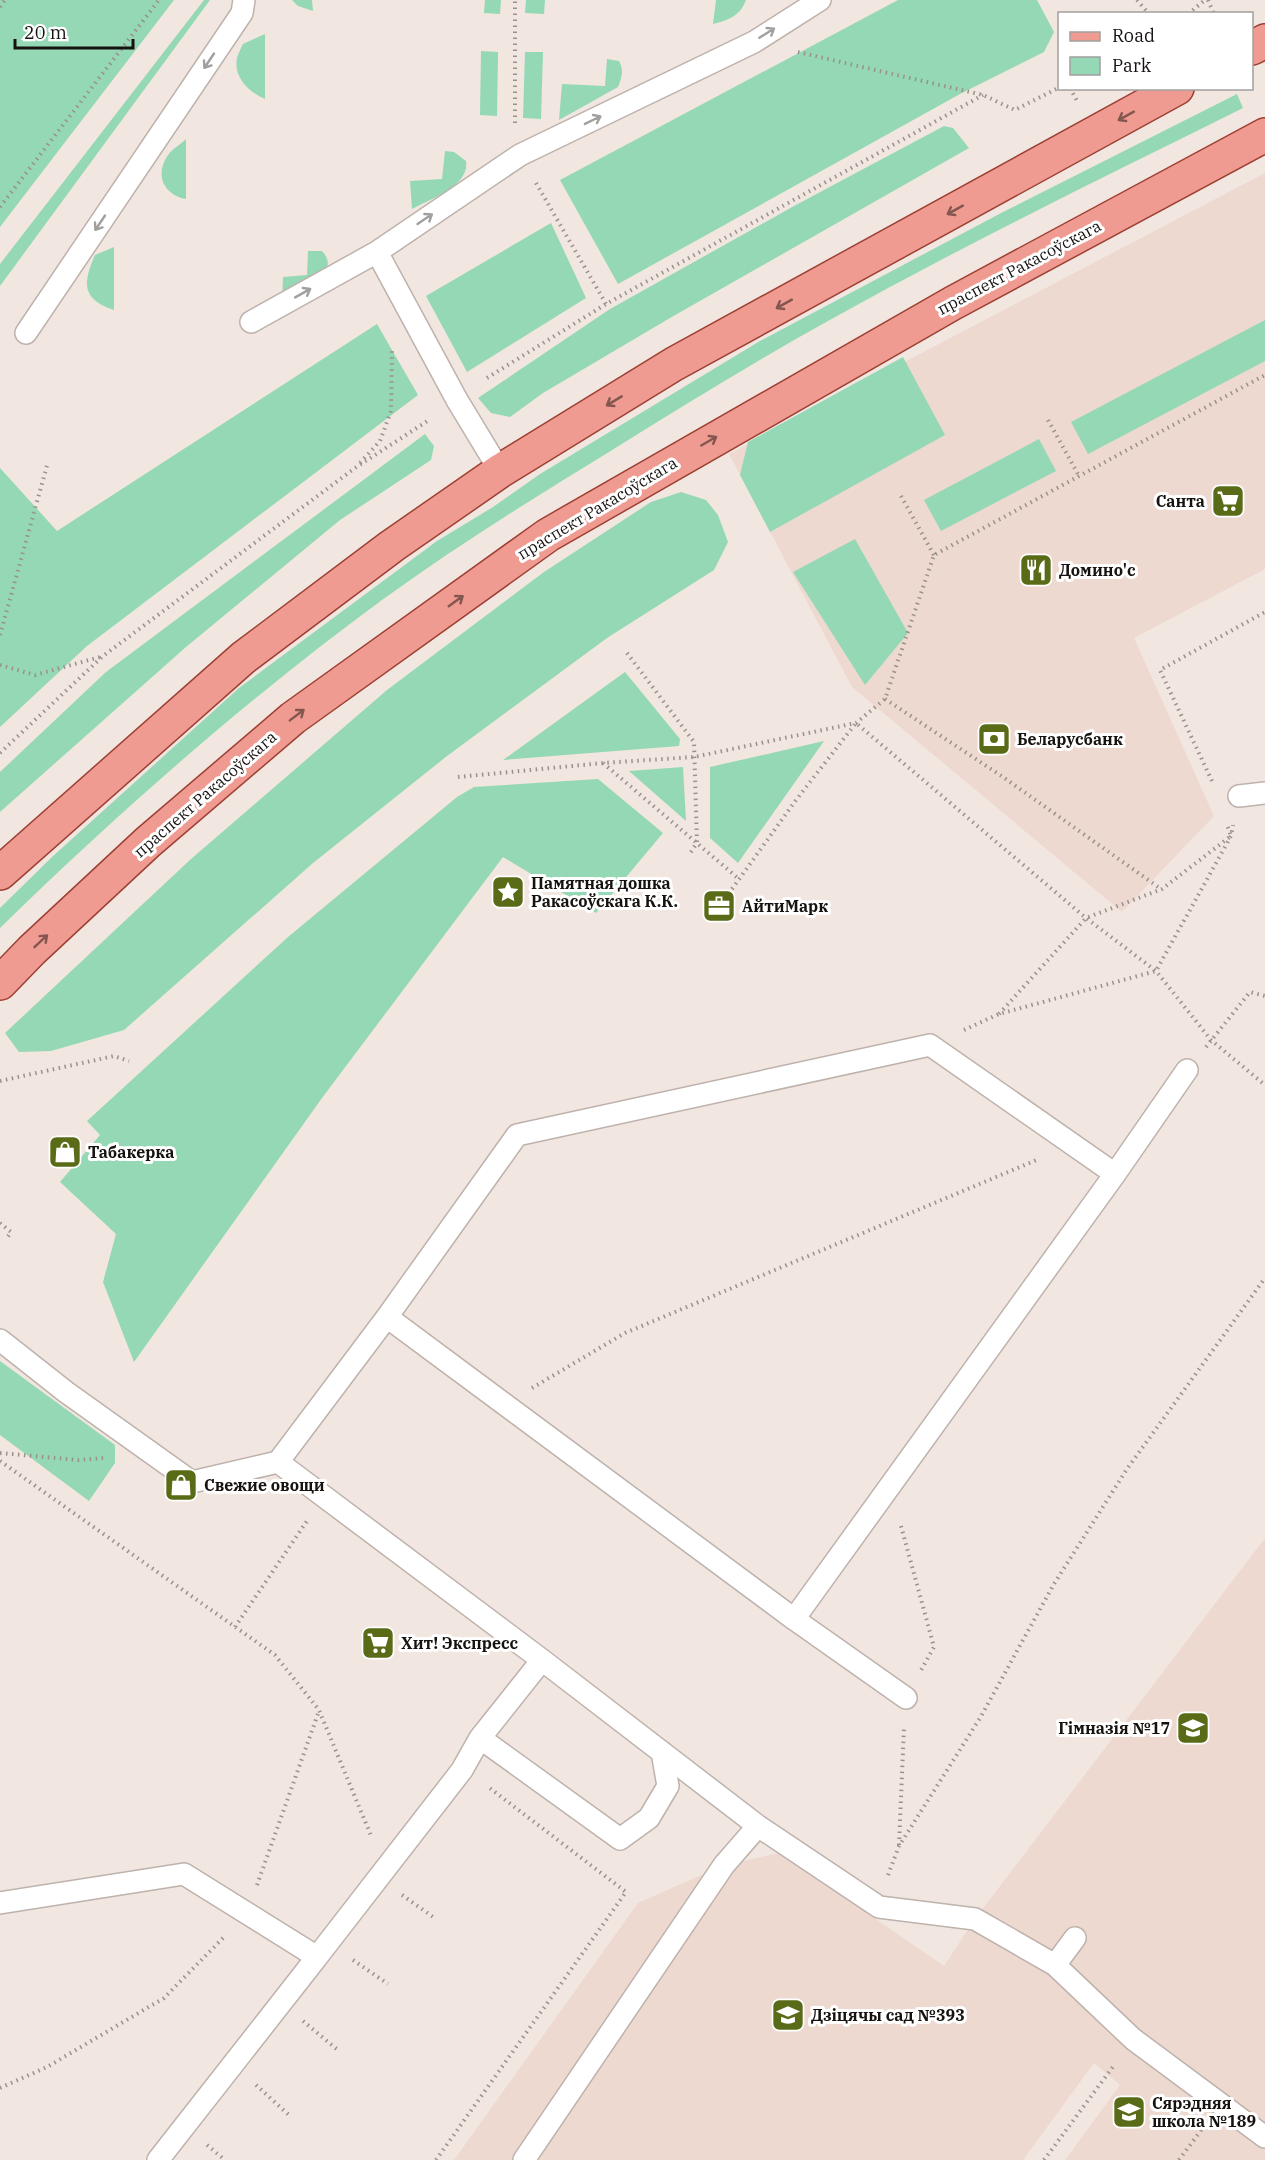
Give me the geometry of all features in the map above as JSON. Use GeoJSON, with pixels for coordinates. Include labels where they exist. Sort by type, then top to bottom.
{"type":"FeatureCollection","features":[{"type":"Feature","properties":{"kind":"main road"},"geometry":{"type":"LineString","coordinates":[[0,873],[243,658],[392,546],[500,471],[674,364],[1173,90]]}},
{"type":"Feature","properties":{"kind":"main road","name":"праспект Ракасоўскага"},"geometry":{"type":"LineString","coordinates":[[0,983],[32,950],[148,842],[293,718],[548,535],[933,314],[1265,135]]}},
{"type":"Feature","properties":{"kind":"lane"},"geometry":{"type":"LineString","coordinates":[[26,333],[242,13],[244,0]]}},
{"type":"Feature","properties":{"kind":"lane"},"geometry":{"type":"LineString","coordinates":[[251,322],[377,252],[520,155],[754,42],[820,0]]}},
{"type":"Feature","properties":{"kind":"lane"},"geometry":{"type":"LineString","coordinates":[[377,252],[457,400],[500,471]]}},
{"type":"Feature","properties":{"kind":"lane"},"geometry":{"type":"LineString","coordinates":[[1239,796],[1265,793]]}},
{"type":"Feature","properties":{"kind":"lane"},"geometry":{"type":"LineString","coordinates":[[0,1340],[66,1392],[192,1482],[278,1462],[387,1317],[517,1135],[930,1045],[1115,1174]]}},
{"type":"Feature","properties":{"kind":"lane"},"geometry":{"type":"LineString","coordinates":[[794,1619],[1115,1174],[1187,1070]]}},
{"type":"Feature","properties":{"kind":"lane"},"geometry":{"type":"LineString","coordinates":[[387,1317],[506,1403],[794,1619],[906,1698]]}},
{"type":"Feature","properties":{"kind":"lane"},"geometry":{"type":"LineString","coordinates":[[278,1462],[758,1826],[879,1906],[975,1919],[1055,1965],[1133,2039],[1265,2137]]}},
{"type":"Feature","properties":{"kind":"lane"},"geometry":{"type":"LineString","coordinates":[[158,2160],[462,1770],[480,1737],[542,1660]]}},
{"type":"Feature","properties":{"kind":"lane"},"geometry":{"type":"LineString","coordinates":[[480,1737],[620,1839],[649,1818],[668,1786],[662,1752]]}},
{"type":"Feature","properties":{"kind":"lane"},"geometry":{"type":"LineString","coordinates":[[524,2160],[724,1865],[758,1826]]}},
{"type":"Feature","properties":{"kind":"lane"},"geometry":{"type":"LineString","coordinates":[[0,1903],[184,1874],[317,1957]]}},
{"type":"Feature","properties":{"kind":"lane"},"geometry":{"type":"LineString","coordinates":[[1055,1965],[1075,1938]]}},
{"type":"Feature","properties":{"kind":"path"},"geometry":{"type":"LineString","coordinates":[[0,7],[5,0]]}},
{"type":"Feature","properties":{"kind":"path"},"geometry":{"type":"LineString","coordinates":[[0,207],[159,0]]}},
{"type":"Feature","properties":{"kind":"path"},"geometry":{"type":"LineString","coordinates":[[1137,0],[1147,12]]}},
{"type":"Feature","properties":{"kind":"path"},"geometry":{"type":"LineString","coordinates":[[1191,12],[1206,0]]}},
{"type":"Feature","properties":{"kind":"path"},"geometry":{"type":"LineString","coordinates":[[754,42],[982,95],[1015,110],[1058,88]]}},
{"type":"Feature","properties":{"kind":"path"},"geometry":{"type":"LineString","coordinates":[[487,378],[606,304],[982,95]]}},
{"type":"Feature","properties":{"kind":"path"},"geometry":{"type":"LineString","coordinates":[[355,468],[380,441],[392,411],[392,346]]}},
{"type":"Feature","properties":{"kind":"path"},"geometry":{"type":"LineString","coordinates":[[732,889],[796,800],[856,723],[885,699],[934,555],[1265,375]]}},
{"type":"Feature","properties":{"kind":"path"},"geometry":{"type":"LineString","coordinates":[[0,753],[103,657],[355,468],[429,420]]}},
{"type":"Feature","properties":{"kind":"path"},"geometry":{"type":"LineString","coordinates":[[1048,420],[1079,476]]}},
{"type":"Feature","properties":{"kind":"path"},"geometry":{"type":"LineString","coordinates":[[0,635],[48,462]]}},
{"type":"Feature","properties":{"kind":"path"},"geometry":{"type":"LineString","coordinates":[[901,496],[934,555]]}},
{"type":"Feature","properties":{"kind":"path"},"geometry":{"type":"LineString","coordinates":[[1214,786],[1160,670],[1265,612]]}},
{"type":"Feature","properties":{"kind":"path"},"geometry":{"type":"LineString","coordinates":[[627,653],[694,742],[697,843],[689,855]]}},
{"type":"Feature","properties":{"kind":"path"},"geometry":{"type":"LineString","coordinates":[[0,665],[35,675],[103,657]]}},
{"type":"Feature","properties":{"kind":"path"},"geometry":{"type":"LineString","coordinates":[[885,699],[1003,777],[1162,889]]}},
{"type":"Feature","properties":{"kind":"path"},"geometry":{"type":"LineString","coordinates":[[458,777],[694,757],[856,723]]}},
{"type":"Feature","properties":{"kind":"path"},"geometry":{"type":"LineString","coordinates":[[856,723],[1086,918],[1156,971],[1211,1040],[1265,1085]]}},
{"type":"Feature","properties":{"kind":"path"},"geometry":{"type":"LineString","coordinates":[[603,763],[739,879]]}},
{"type":"Feature","properties":{"kind":"path"},"geometry":{"type":"LineString","coordinates":[[930,1045],[999,1014],[1156,971],[1231,836],[1239,796]]}},
{"type":"Feature","properties":{"kind":"path"},"geometry":{"type":"LineString","coordinates":[[1225,816],[1231,836]]}},
{"type":"Feature","properties":{"kind":"path"},"geometry":{"type":"LineString","coordinates":[[999,1014],[1086,918],[1162,889],[1231,836]]}},
{"type":"Feature","properties":{"kind":"path"},"geometry":{"type":"LineString","coordinates":[[1187,1070],[1250,992],[1265,996]]}},
{"type":"Feature","properties":{"kind":"path"},"geometry":{"type":"LineString","coordinates":[[0,1081],[114,1056],[129,1061]]}},
{"type":"Feature","properties":{"kind":"path"},"geometry":{"type":"LineString","coordinates":[[506,1403],[626,1333],[1074,1144]]}},
{"type":"Feature","properties":{"kind":"path"},"geometry":{"type":"LineString","coordinates":[[0,1223],[11,1232],[7,1238]]}},
{"type":"Feature","properties":{"kind":"path"},"geometry":{"type":"LineString","coordinates":[[0,1453],[78,1460],[153,1454]]}},
{"type":"Feature","properties":{"kind":"path"},"geometry":{"type":"LineString","coordinates":[[0,1461],[275,1655],[319,1710],[384,1868]]}},
{"type":"Feature","properties":{"kind":"path"},"geometry":{"type":"LineString","coordinates":[[235,1627],[310,1517]]}},
{"type":"Feature","properties":{"kind":"path"},"geometry":{"type":"LineString","coordinates":[[0,2088],[47,2067],[164,1998],[246,1914],[319,1710]]}},
{"type":"Feature","properties":{"kind":"path"},"geometry":{"type":"LineString","coordinates":[[436,2160],[626,1892],[486,1785]]}},
{"type":"Feature","properties":{"kind":"path"},"geometry":{"type":"LineString","coordinates":[[394,1889],[436,1919]]}},
{"type":"Feature","properties":{"kind":"path"},"geometry":{"type":"LineString","coordinates":[[345,1955],[388,1984]]}},
{"type":"Feature","properties":{"kind":"path"},"geometry":{"type":"LineString","coordinates":[[298,2017],[339,2051]]}},
{"type":"Feature","properties":{"kind":"path"},"geometry":{"type":"LineString","coordinates":[[1044,2160],[1133,2039]]}},
{"type":"Feature","properties":{"kind":"path"},"geometry":{"type":"LineString","coordinates":[[251,2080],[290,2116]]}},
{"type":"Feature","properties":{"kind":"path"},"geometry":{"type":"LineString","coordinates":[[1179,2160],[1222,2104]]}},
{"type":"Feature","properties":{"kind":"path"},"geometry":{"type":"LineString","coordinates":[[204,2142],[225,2160]]}},
{"type":"Feature","properties":{"kind":"shaded area"},"geometry":{"type":"Polygon","coordinates":[[[1265,173],[1265,569],[1134,638],[1214,816],[1122,912],[852,687],[729,454],[1265,173]]]}},
{"type":"Feature","properties":{"kind":"shaded area"},"geometry":{"type":"Polygon","coordinates":[[[1265,1538],[1265,2160],[1065,2160],[1120,2085],[1094,2063],[1023,2160],[454,2160],[638,1903],[724,1865],[780,1853],[944,1966],[975,1919],[1265,1538]]]}},
{"type":"Feature","properties":{"kind":"green space"},"geometry":{"type":"Polygon","coordinates":[[[0,0],[174,0],[0,227],[0,0]]]}},
{"type":"Feature","properties":{"kind":"green space"},"geometry":{"type":"Polygon","coordinates":[[[204,0],[210,0],[0,286],[0,264],[204,0]]]}},
{"type":"Feature","properties":{"kind":"green space"},"geometry":{"type":"Polygon","coordinates":[[[292,0],[312,0],[313,11],[298,6],[292,0]]]}},
{"type":"Feature","properties":{"kind":"green space"},"geometry":{"type":"Polygon","coordinates":[[[485,0],[501,0],[500,14],[484,13],[485,0]]]}},
{"type":"Feature","properties":{"kind":"green space"},"geometry":{"type":"Polygon","coordinates":[[[526,0],[545,0],[544,14],[525,13],[526,0]]]}},
{"type":"Feature","properties":{"kind":"green space"},"geometry":{"type":"Polygon","coordinates":[[[716,0],[746,0],[741,10],[733,16],[713,24],[716,0]]]}},
{"type":"Feature","properties":{"kind":"green space"},"geometry":{"type":"Polygon","coordinates":[[[898,0],[1037,0],[1054,32],[1044,52],[960,94],[618,284],[560,180],[898,0]]]}},
{"type":"Feature","properties":{"kind":"green space"},"geometry":{"type":"Polygon","coordinates":[[[265,34],[265,99],[243,83],[236,65],[237,56],[243,44],[265,34]]]}},
{"type":"Feature","properties":{"kind":"green space"},"geometry":{"type":"Polygon","coordinates":[[[481,51],[498,52],[497,116],[480,115],[481,51]]]}},
{"type":"Feature","properties":{"kind":"green space"},"geometry":{"type":"Polygon","coordinates":[[[525,52],[543,52],[541,119],[523,118],[525,52]]]}},
{"type":"Feature","properties":{"kind":"green space"},"geometry":{"type":"Polygon","coordinates":[[[607,59],[619,61],[621,64],[622,74],[618,87],[559,120],[562,84],[605,86],[607,59]]]}},
{"type":"Feature","properties":{"kind":"green space"},"geometry":{"type":"Polygon","coordinates":[[[1237,94],[1243,108],[982,238],[800,337],[551,488],[437,561],[382,600],[233,716],[91,841],[0,928],[0,908],[52,857],[239,688],[437,541],[493,507],[540,474],[760,341],[1003,212],[1237,94]]]}},
{"type":"Feature","properties":{"kind":"green space"},"geometry":{"type":"Polygon","coordinates":[[[944,126],[953,128],[969,148],[670,318],[543,393],[510,417],[491,413],[478,398],[610,309],[794,206],[944,126]]]}},
{"type":"Feature","properties":{"kind":"green space"},"geometry":{"type":"Polygon","coordinates":[[[186,139],[186,199],[178,197],[167,189],[162,170],[168,155],[186,139]]]}},
{"type":"Feature","properties":{"kind":"green space"},"geometry":{"type":"Polygon","coordinates":[[[445,151],[454,152],[466,161],[466,170],[462,178],[447,191],[412,209],[410,181],[442,179],[445,151]]]}},
{"type":"Feature","properties":{"kind":"green space"},"geometry":{"type":"Polygon","coordinates":[[[551,223],[586,298],[467,372],[426,296],[551,223]]]}},
{"type":"Feature","properties":{"kind":"green space"},"geometry":{"type":"Polygon","coordinates":[[[114,247],[114,310],[95,301],[90,295],[87,282],[95,255],[114,247]]]}},
{"type":"Feature","properties":{"kind":"green space"},"geometry":{"type":"Polygon","coordinates":[[[308,251],[322,251],[328,261],[325,272],[282,303],[283,277],[307,275],[308,251]]]}},
{"type":"Feature","properties":{"kind":"green space"},"geometry":{"type":"Polygon","coordinates":[[[1265,320],[1265,361],[1088,454],[1071,422],[1265,320]]]}},
{"type":"Feature","properties":{"kind":"green space"},"geometry":{"type":"Polygon","coordinates":[[[377,324],[418,395],[87,646],[0,727],[0,468],[57,531],[377,324]]]}},
{"type":"Feature","properties":{"kind":"green space"},"geometry":{"type":"Polygon","coordinates":[[[903,357],[945,435],[770,532],[740,475],[748,442],[903,357]]]}},
{"type":"Feature","properties":{"kind":"green space"},"geometry":{"type":"Polygon","coordinates":[[[425,434],[434,446],[431,460],[340,520],[186,647],[0,812],[0,772],[106,672],[425,434]]]}},
{"type":"Feature","properties":{"kind":"green space"},"geometry":{"type":"Polygon","coordinates":[[[1039,439],[1056,471],[941,531],[924,500],[1039,439]]]}},
{"type":"Feature","properties":{"kind":"green space"},"geometry":{"type":"Polygon","coordinates":[[[681,492],[706,500],[718,515],[728,542],[714,570],[607,638],[447,756],[313,863],[124,1030],[51,1051],[19,1052],[5,1033],[191,859],[387,690],[544,572],[651,502],[681,492]]]}},
{"type":"Feature","properties":{"kind":"green space"},"geometry":{"type":"Polygon","coordinates":[[[855,539],[908,633],[865,685],[793,572],[855,539]]]}},
{"type":"Feature","properties":{"kind":"green space"},"geometry":{"type":"Polygon","coordinates":[[[625,672],[680,739],[679,746],[503,760],[625,672]]]}},
{"type":"Feature","properties":{"kind":"green space"},"geometry":{"type":"Polygon","coordinates":[[[824,741],[738,863],[710,838],[710,767],[824,741]]]}},
{"type":"Feature","properties":{"kind":"green space"},"geometry":{"type":"Polygon","coordinates":[[[683,767],[686,821],[629,771],[683,767]]]}},
{"type":"Feature","properties":{"kind":"green space"},"geometry":{"type":"Polygon","coordinates":[[[598,779],[663,833],[596,913],[503,857],[322,1098],[134,1362],[103,1282],[116,1234],[60,1182],[100,1135],[87,1121],[288,937],[457,797],[474,787],[598,779]]]}},
{"type":"Feature","properties":{"kind":"green space"},"geometry":{"type":"Polygon","coordinates":[[[0,1361],[115,1445],[115,1463],[89,1501],[0,1435],[0,1361]]]}},
{"type":"Feature","properties":{"kind":"place","name":"Санта"},"geometry":{"type":"Point","coordinates":[1228,501]}},
{"type":"Feature","properties":{"kind":"place","name":"Домино'c"},"geometry":{"type":"Point","coordinates":[1036,570]}},
{"type":"Feature","properties":{"kind":"place","name":"Беларусбанк"},"geometry":{"type":"Point","coordinates":[994,739]}},
{"type":"Feature","properties":{"kind":"place","name":"Памятная дошка Ракасоўскага К.К."},"geometry":{"type":"Point","coordinates":[508,892]}},
{"type":"Feature","properties":{"kind":"place","name":"АйтиМарк"},"geometry":{"type":"Point","coordinates":[719,906]}},
{"type":"Feature","properties":{"kind":"place","name":"Табакерка"},"geometry":{"type":"Point","coordinates":[65,1152]}},
{"type":"Feature","properties":{"kind":"place","name":"Свежие овощи"},"geometry":{"type":"Point","coordinates":[181,1485]}},
{"type":"Feature","properties":{"kind":"place","name":"Хит! Экспресс"},"geometry":{"type":"Point","coordinates":[378,1643]}},
{"type":"Feature","properties":{"kind":"place","name":"Гімназія №17"},"geometry":{"type":"Point","coordinates":[1193,1728]}},
{"type":"Feature","properties":{"kind":"place","name":"Дзіцячы сад №393"},"geometry":{"type":"Point","coordinates":[788,2015]}},
{"type":"Feature","properties":{"kind":"place","name":"Сярэдняя школа №189"},"geometry":{"type":"Point","coordinates":[1129,2112]}}]}
